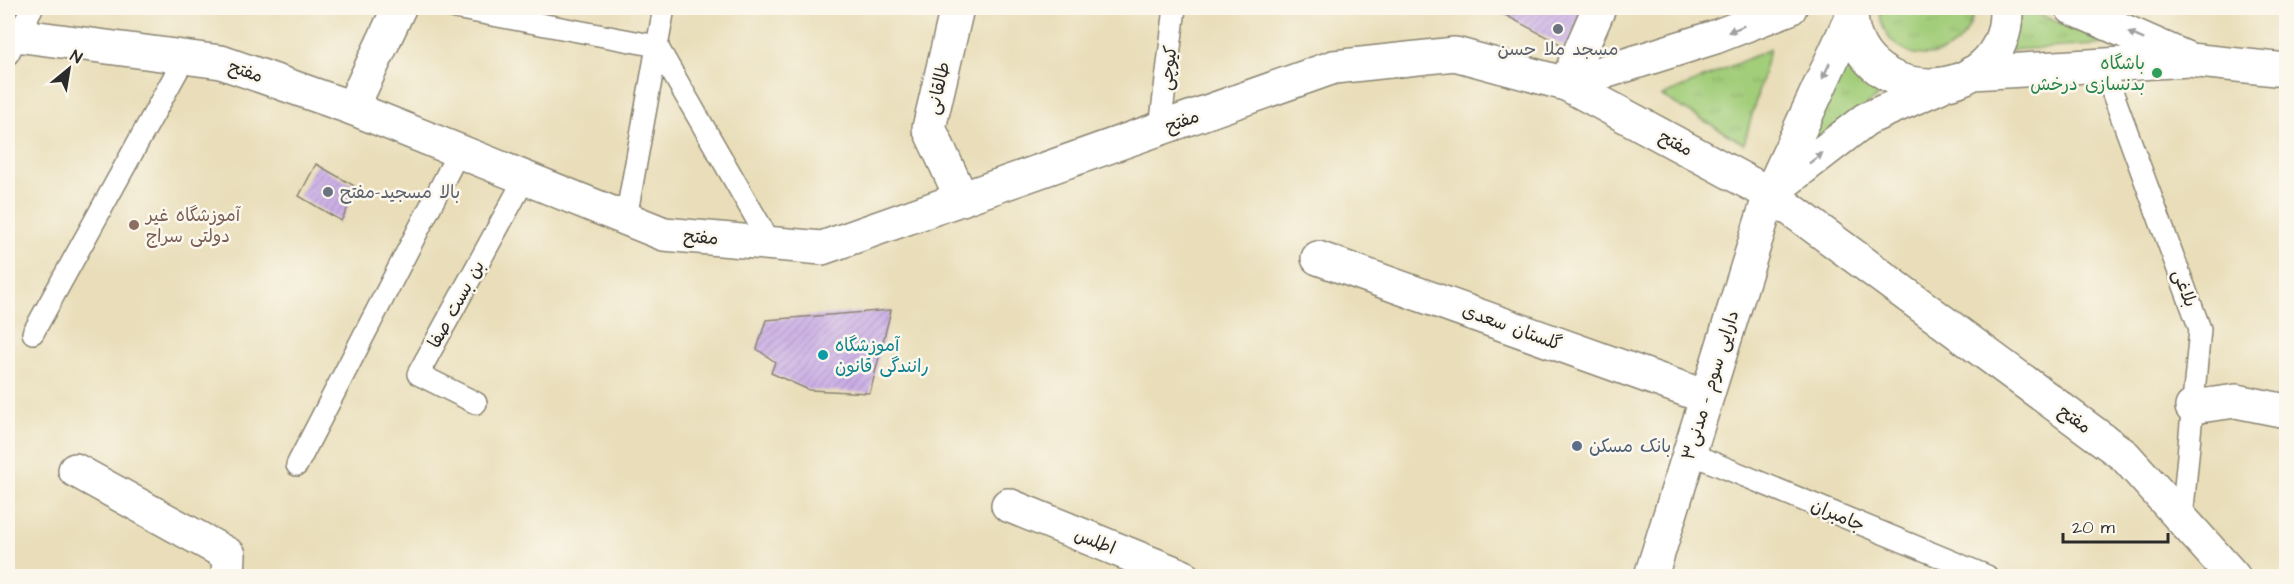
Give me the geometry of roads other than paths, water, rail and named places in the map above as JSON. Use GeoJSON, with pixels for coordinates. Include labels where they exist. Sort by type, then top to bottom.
{"type":"FeatureCollection","features":[{"type":"Feature","properties":{"kind":"main road"},"geometry":{"type":"LineString","coordinates":[[352,108],[399,8]]}},
{"type":"Feature","properties":{"kind":"main road","name":"طالقانی"},"geometry":{"type":"LineString","coordinates":[[957,8],[929,128],[962,199]]}},
{"type":"Feature","properties":{"kind":"main road"},"geometry":{"type":"LineString","coordinates":[[1566,84],[1599,8]]}},
{"type":"Feature","properties":{"kind":"main road"},"geometry":{"type":"LineString","coordinates":[[1566,84],[1715,37],[1790,8]]}},
{"type":"Feature","properties":{"kind":"main road"},"geometry":{"type":"LineString","coordinates":[[1770,194],[1866,119],[1958,79],[1989,59],[2001,40],[2007,18],[2006,8]]}},
{"type":"Feature","properties":{"kind":"main road"},"geometry":{"type":"LineString","coordinates":[[2072,8],[2190,60]]}},
{"type":"Feature","properties":{"kind":"main road"},"geometry":{"type":"LineString","coordinates":[[1851,13],[1858,43],[1873,63],[1894,78],[1918,86],[1958,79],[2190,60],[2286,70]]}},
{"type":"Feature","properties":{"kind":"main road","name":"دارایی سوم - مدنی۳"},"geometry":{"type":"LineString","coordinates":[[1651,576],[1770,194],[1851,13]]}},
{"type":"Feature","properties":{"kind":"main road","name":"مفتح"},"geometry":{"type":"LineString","coordinates":[[16,32],[221,62],[352,108],[664,234],[822,248],[1334,67],[1455,54],[1566,84],[1770,194],[2125,456],[2233,576]]}},
{"type":"Feature","properties":{"kind":"main road","name":"گلستان سعدی"},"geometry":{"type":"LineString","coordinates":[[1318,258],[1706,397]]}},
{"type":"Feature","properties":{"kind":"main road"},"geometry":{"type":"LineString","coordinates":[[2192,407],[2236,401],[2286,411]]}},
{"type":"Feature","properties":{"kind":"main road"},"geometry":{"type":"LineString","coordinates":[[75,470],[230,555],[228,576]]}},
{"type":"Feature","properties":{"kind":"main road","name":"اطلس"},"geometry":{"type":"LineString","coordinates":[[1008,505],[1182,576]]}},
{"type":"Feature","properties":{"kind":"lane"},"geometry":{"type":"LineString","coordinates":[[454,8],[657,46],[771,244]]}},
{"type":"Feature","properties":{"kind":"lane"},"geometry":{"type":"LineString","coordinates":[[626,219],[664,8]]}},
{"type":"Feature","properties":{"kind":"lane","name":"کیوچی"},"geometry":{"type":"LineString","coordinates":[[1160,128],[1175,8]]}},
{"type":"Feature","properties":{"kind":"lane"},"geometry":{"type":"LineString","coordinates":[[33,333],[184,57]]}},
{"type":"Feature","properties":{"kind":"lane","name":"بلاغی"},"geometry":{"type":"LineString","coordinates":[[2103,67],[2200,329],[2182,519]]}},
{"type":"Feature","properties":{"kind":"lane"},"geometry":{"type":"LineString","coordinates":[[297,465],[459,151]]}},
{"type":"Feature","properties":{"kind":"lane","name":"بن بست صفا"},"geometry":{"type":"LineString","coordinates":[[476,403],[418,374],[525,178]]}},
{"type":"Feature","properties":{"kind":"lane","name":"جامبران"},"geometry":{"type":"LineString","coordinates":[[1689,453],[1987,576]]}},
{"type":"Feature","properties":{"kind":"place","name":"مسجد ملا حسن"},"geometry":{"type":"Point","coordinates":[1558,29]}},
{"type":"Feature","properties":{"kind":"place","name":"باشگاه بدنسازی درخش"},"geometry":{"type":"Point","coordinates":[2157,73]}},
{"type":"Feature","properties":{"kind":"place","name":"بالا مسجید-مفتح"},"geometry":{"type":"Point","coordinates":[328,192]}},
{"type":"Feature","properties":{"kind":"place","name":"آموزشگاه غیر دولتی سراج"},"geometry":{"type":"Point","coordinates":[134,225]}},
{"type":"Feature","properties":{"kind":"place","name":"آموزشگاه رانندگی قانون"},"geometry":{"type":"Point","coordinates":[823,355]}},
{"type":"Feature","properties":{"kind":"place","name":"بانک مسکن"},"geometry":{"type":"Point","coordinates":[1577,446]}}]}
